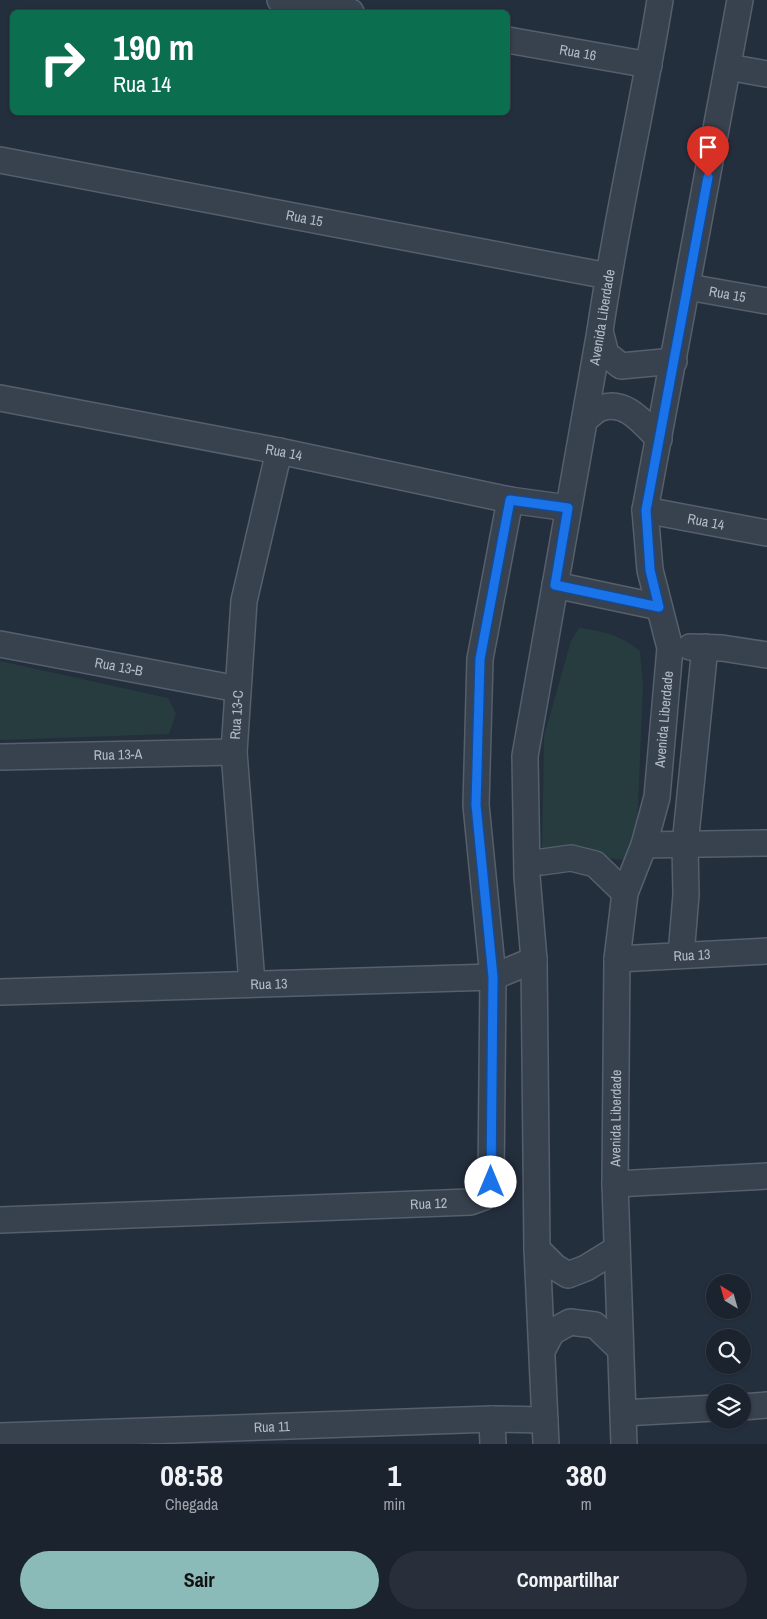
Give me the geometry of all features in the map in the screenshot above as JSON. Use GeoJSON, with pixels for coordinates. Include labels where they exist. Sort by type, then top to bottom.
{"type":"FeatureCollection","features":[{"type":"Feature","properties":{"kind":"street"},"geometry":{"type":"LineString","coordinates":[[280,0],[339,10]]}},
{"type":"Feature","properties":{"kind":"street","name":"Avenida Liberdade"},"geometry":{"type":"LineString","coordinates":[[546,1444],[537,1249],[534,960],[527,876],[525,756],[585,419],[608,276],[660,0]]}},
{"type":"Feature","properties":{"kind":"street","name":"Avenida Liberdade"},"geometry":{"type":"LineString","coordinates":[[624,1444],[615,1184],[617,959],[625,893],[644,845],[657,797],[670,648],[650,570],[646,510],[740,0]]}},
{"type":"Feature","properties":{"kind":"street","name":"Rua 16"},"geometry":{"type":"LineString","coordinates":[[510,40],[649,65]]}},
{"type":"Feature","properties":{"kind":"street"},"geometry":{"type":"LineString","coordinates":[[728,67],[767,74]]}},
{"type":"Feature","properties":{"kind":"street","name":"Rua 15"},"geometry":{"type":"LineString","coordinates":[[0,160],[608,276]]}},
{"type":"Feature","properties":{"kind":"street","name":"Rua 15"},"geometry":{"type":"LineString","coordinates":[[688,287],[767,301]]}},
{"type":"Feature","properties":{"kind":"street"},"geometry":{"type":"LineString","coordinates":[[600,331],[606,354],[621,366],[674,361]]}},
{"type":"Feature","properties":{"kind":"street","name":"Rua 14"},"geometry":{"type":"LineString","coordinates":[[0,398],[279,450],[510,500],[568,508]]}},
{"type":"Feature","properties":{"kind":"street"},"geometry":{"type":"LineString","coordinates":[[585,419],[601,408],[617,405],[634,414],[660,440]]}},
{"type":"Feature","properties":{"kind":"street","name":"Rua 13-C"},"geometry":{"type":"LineString","coordinates":[[252,983],[234,752],[244,601],[279,450]]}},
{"type":"Feature","properties":{"kind":"street","name":"Rua 12"},"geometry":{"type":"LineString","coordinates":[[0,1220],[470,1202],[484,1197],[491,1182],[493,977],[476,805],[480,659],[510,500]]}},
{"type":"Feature","properties":{"kind":"street","name":"Rua 14"},"geometry":{"type":"LineString","coordinates":[[646,510],[767,533]]}},
{"type":"Feature","properties":{"kind":"street"},"geometry":{"type":"LineString","coordinates":[[555,585],[659,607]]}},
{"type":"Feature","properties":{"kind":"street","name":"Rua 13-B"},"geometry":{"type":"LineString","coordinates":[[0,644],[238,689]]}},
{"type":"Feature","properties":{"kind":"street"},"geometry":{"type":"LineString","coordinates":[[681,955],[686,895],[685,845],[705,647]]}},
{"type":"Feature","properties":{"kind":"street"},"geometry":{"type":"LineString","coordinates":[[670,648],[722,648],[767,655]]}},
{"type":"Feature","properties":{"kind":"street","name":"Rua 13-A"},"geometry":{"type":"LineString","coordinates":[[0,757],[234,752]]}},
{"type":"Feature","properties":{"kind":"street"},"geometry":{"type":"LineString","coordinates":[[644,845],[767,843]]}},
{"type":"Feature","properties":{"kind":"street"},"geometry":{"type":"LineString","coordinates":[[542,862],[571,858],[595,864],[625,893]]}},
{"type":"Feature","properties":{"kind":"street","name":"Rua 13"},"geometry":{"type":"LineString","coordinates":[[617,959],[767,951]]}},
{"type":"Feature","properties":{"kind":"street","name":"Rua 13"},"geometry":{"type":"LineString","coordinates":[[0,992],[493,977],[534,960]]}},
{"type":"Feature","properties":{"kind":"street"},"geometry":{"type":"LineString","coordinates":[[615,1184],[767,1176]]}},
{"type":"Feature","properties":{"kind":"street"},"geometry":{"type":"LineString","coordinates":[[537,1249],[555,1267],[568,1275],[586,1268],[617,1249]]}},
{"type":"Feature","properties":{"kind":"street"},"geometry":{"type":"LineString","coordinates":[[543,1349],[552,1332],[570,1322],[595,1325],[620,1349]]}},
{"type":"Feature","properties":{"kind":"street"},"geometry":{"type":"LineString","coordinates":[[751,1406],[767,1405]]}},
{"type":"Feature","properties":{"kind":"street"},"geometry":{"type":"LineString","coordinates":[[623,1413],[706,1408]]}},
{"type":"Feature","properties":{"kind":"street"},"geometry":{"type":"LineString","coordinates":[[492,1419],[493,1444]]}},
{"type":"Feature","properties":{"kind":"street","name":"Rua 11"},"geometry":{"type":"LineString","coordinates":[[0,1436],[492,1419],[545,1420]]}},
{"type":"Feature","properties":{"kind":"green space"},"geometry":{"type":"Polygon","coordinates":[[[579,628],[611,635],[626,641],[640,651],[643,684],[638,805],[636,829],[625,860],[542,851],[544,736],[571,641],[579,628]]]}},
{"type":"Feature","properties":{"kind":"green space"},"geometry":{"type":"Polygon","coordinates":[[[0,661],[168,698],[176,714],[169,734],[0,740],[0,661]]]}},
{"type":"Feature","properties":{"kind":"route"},"geometry":{"type":"LineString","coordinates":[[491,1182],[493,977],[476,805],[480,659],[510,500],[568,508],[555,585],[659,607],[650,570],[646,510],[708,177]]}}]}
